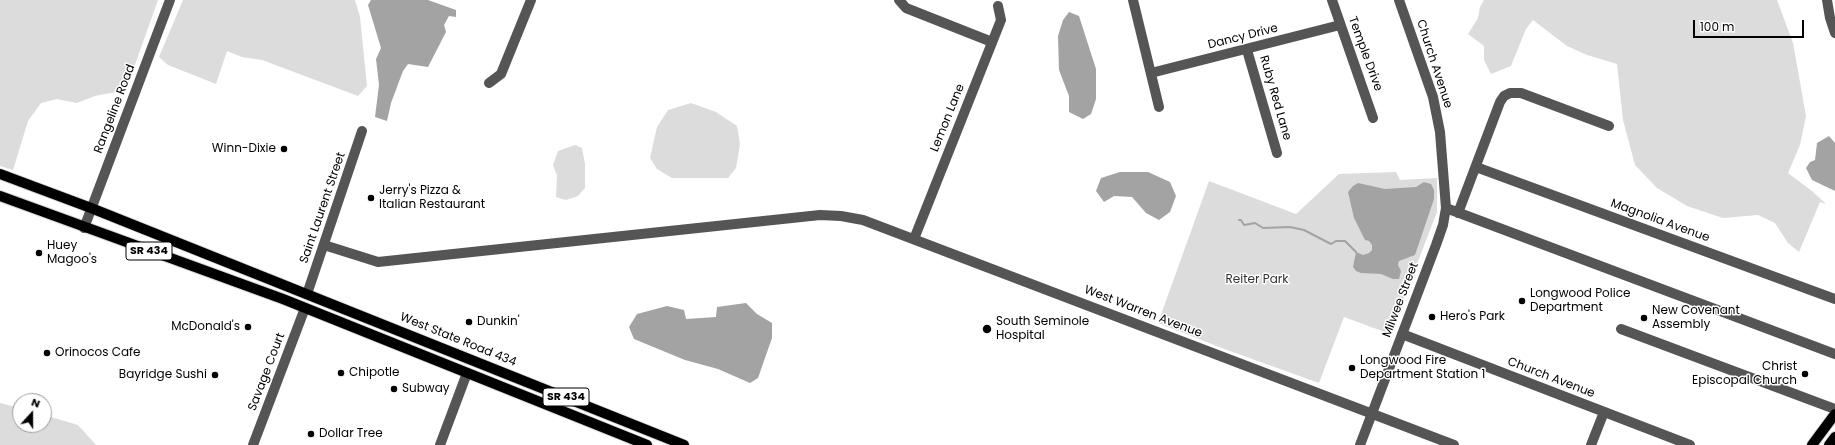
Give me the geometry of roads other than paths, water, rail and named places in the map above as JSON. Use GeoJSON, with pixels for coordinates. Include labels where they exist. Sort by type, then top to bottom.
{"type":"FeatureCollection","features":[{"type":"Feature","properties":{"kind":"main road","name":"SR 434"},"geometry":{"type":"LineString","coordinates":[[0,174],[92,208]]}},
{"type":"Feature","properties":{"kind":"main road","name":"SR 434"},"geometry":{"type":"LineString","coordinates":[[0,196],[84,228],[283,299],[647,445]]}},
{"type":"Feature","properties":{"kind":"main road","name":"West State Road 434"},"geometry":{"type":"LineString","coordinates":[[92,208],[680,444]]}},
{"type":"Feature","properties":{"kind":"main road"},"geometry":{"type":"LineString","coordinates":[[283,299],[297,298],[307,294]]}},
{"type":"Feature","properties":{"kind":"main road"},"geometry":{"type":"LineString","coordinates":[[305,308],[313,304],[327,302]]}},
{"type":"Feature","properties":{"kind":"main road"},"geometry":{"type":"LineString","coordinates":[[1812,445],[1835,414]]}},
{"type":"Feature","properties":{"kind":"main road"},"geometry":{"type":"LineString","coordinates":[[1829,445],[1835,437]]}},
{"type":"Feature","properties":{"kind":"street","name":"Rangeline Road"},"geometry":{"type":"LineString","coordinates":[[84,228],[170,0]]}},
{"type":"Feature","properties":{"kind":"street"},"geometry":{"type":"LineString","coordinates":[[489,83],[500,74],[531,0]]}},
{"type":"Feature","properties":{"kind":"street"},"geometry":{"type":"LineString","coordinates":[[899,0],[906,8],[992,42]]}},
{"type":"Feature","properties":{"kind":"street"},"geometry":{"type":"LineString","coordinates":[[1132,0],[1159,107]]}},
{"type":"Feature","properties":{"kind":"street","name":"Temple Drive"},"geometry":{"type":"LineString","coordinates":[[1332,0],[1374,118]]}},
{"type":"Feature","properties":{"kind":"street","name":"Church Avenue"},"geometry":{"type":"LineString","coordinates":[[1399,0],[1433,97],[1440,132],[1446,208]]}},
{"type":"Feature","properties":{"kind":"street"},"geometry":{"type":"LineString","coordinates":[[1828,0],[1830,18],[1835,33]]}},
{"type":"Feature","properties":{"kind":"street","name":"Lemon Lane"},"geometry":{"type":"LineString","coordinates":[[914,239],[1001,20],[998,6]]}},
{"type":"Feature","properties":{"kind":"street","name":"Dancy Drive"},"geometry":{"type":"LineString","coordinates":[[1151,73],[1248,50],[1340,25]]}},
{"type":"Feature","properties":{"kind":"street","name":"Ruby Red Lane"},"geometry":{"type":"LineString","coordinates":[[1248,50],[1260,99],[1277,153]]}},
{"type":"Feature","properties":{"kind":"street"},"geometry":{"type":"LineString","coordinates":[[1458,213],[1500,102],[1504,96],[1510,93],[1522,92],[1609,126]]}},
{"type":"Feature","properties":{"kind":"street","name":"Saint Laurent Street"},"geometry":{"type":"LineString","coordinates":[[307,294],[362,130]]}},
{"type":"Feature","properties":{"kind":"street","name":"Magnolia Avenue"},"geometry":{"type":"LineString","coordinates":[[1476,167],[1835,299]]}},
{"type":"Feature","properties":{"kind":"street"},"geometry":{"type":"LineString","coordinates":[[1446,208],[1835,354]]}},
{"type":"Feature","properties":{"kind":"street","name":"Milwee Street"},"geometry":{"type":"LineString","coordinates":[[1360,445],[1436,245],[1443,225],[1446,208]]}},
{"type":"Feature","properties":{"kind":"street","name":"West Warren Avenue"},"geometry":{"type":"LineString","coordinates":[[324,245],[378,262],[820,216],[841,216],[863,220],[914,239],[1454,445]]}},
{"type":"Feature","properties":{"kind":"street","name":"Savage Court"},"geometry":{"type":"LineString","coordinates":[[253,445],[305,308]]}},
{"type":"Feature","properties":{"kind":"street"},"geometry":{"type":"LineString","coordinates":[[1621,329],[1835,409]]}},
{"type":"Feature","properties":{"kind":"street","name":"Church Avenue"},"geometry":{"type":"LineString","coordinates":[[1402,334],[1690,445]]}},
{"type":"Feature","properties":{"kind":"street"},"geometry":{"type":"LineString","coordinates":[[440,445],[467,373]]}},
{"type":"Feature","properties":{"kind":"street"},"geometry":{"type":"LineString","coordinates":[[1591,445],[1604,412]]}},
{"type":"Feature","properties":{"kind":"waterway"},"geometry":{"type":"LineString","coordinates":[[1239,220],[1241,220],[1244,225],[1255,223],[1263,228],[1290,227],[1304,230],[1331,244],[1336,241],[1345,241],[1356,252]]}},
{"type":"Feature","properties":{"kind":"place","name":"Winn-Dixie"},"geometry":{"type":"Point","coordinates":[284,149]}},
{"type":"Feature","properties":{"kind":"place","name":"Jerry's Pizza & Italian Restaurant"},"geometry":{"type":"Point","coordinates":[371,198]}},
{"type":"Feature","properties":{"kind":"place","name":"Huey Magoo's"},"geometry":{"type":"Point","coordinates":[39,253]}},
{"type":"Feature","properties":{"kind":"place","name":"Longwood Police Department"},"geometry":{"type":"Point","coordinates":[1522,301]}},
{"type":"Feature","properties":{"kind":"place","name":"Hero's Park"},"geometry":{"type":"Point","coordinates":[1432,317]}},
{"type":"Feature","properties":{"kind":"place","name":"New Covenant Assembly"},"geometry":{"type":"Point","coordinates":[1644,318]}},
{"type":"Feature","properties":{"kind":"place","name":"Dunkin'"},"geometry":{"type":"Point","coordinates":[469,322]}},
{"type":"Feature","properties":{"kind":"place","name":"McDonald's"},"geometry":{"type":"Point","coordinates":[248,327]}},
{"type":"Feature","properties":{"kind":"place","name":"South Seminole Hospital"},"geometry":{"type":"Point","coordinates":[987,329]}},
{"type":"Feature","properties":{"kind":"place","name":"Orinocos Cafe"},"geometry":{"type":"Point","coordinates":[47,353]}},
{"type":"Feature","properties":{"kind":"place","name":"Longwood Fire Department Station 1"},"geometry":{"type":"Point","coordinates":[1352,368]}},
{"type":"Feature","properties":{"kind":"place","name":"Chipotle"},"geometry":{"type":"Point","coordinates":[341,373]}},
{"type":"Feature","properties":{"kind":"place","name":"Christ Episcopal Church"},"geometry":{"type":"Point","coordinates":[1805,374]}},
{"type":"Feature","properties":{"kind":"place","name":"Bayridge Sushi"},"geometry":{"type":"Point","coordinates":[215,375]}},
{"type":"Feature","properties":{"kind":"place","name":"Subway"},"geometry":{"type":"Point","coordinates":[394,389]}},
{"type":"Feature","properties":{"kind":"place","name":"Dollar Tree"},"geometry":{"type":"Point","coordinates":[311,434]}},
{"type":"Feature","properties":{"kind":"park label","name":"Reiter Park"},"geometry":{"type":"Point","coordinates":[1257,280]}}]}
